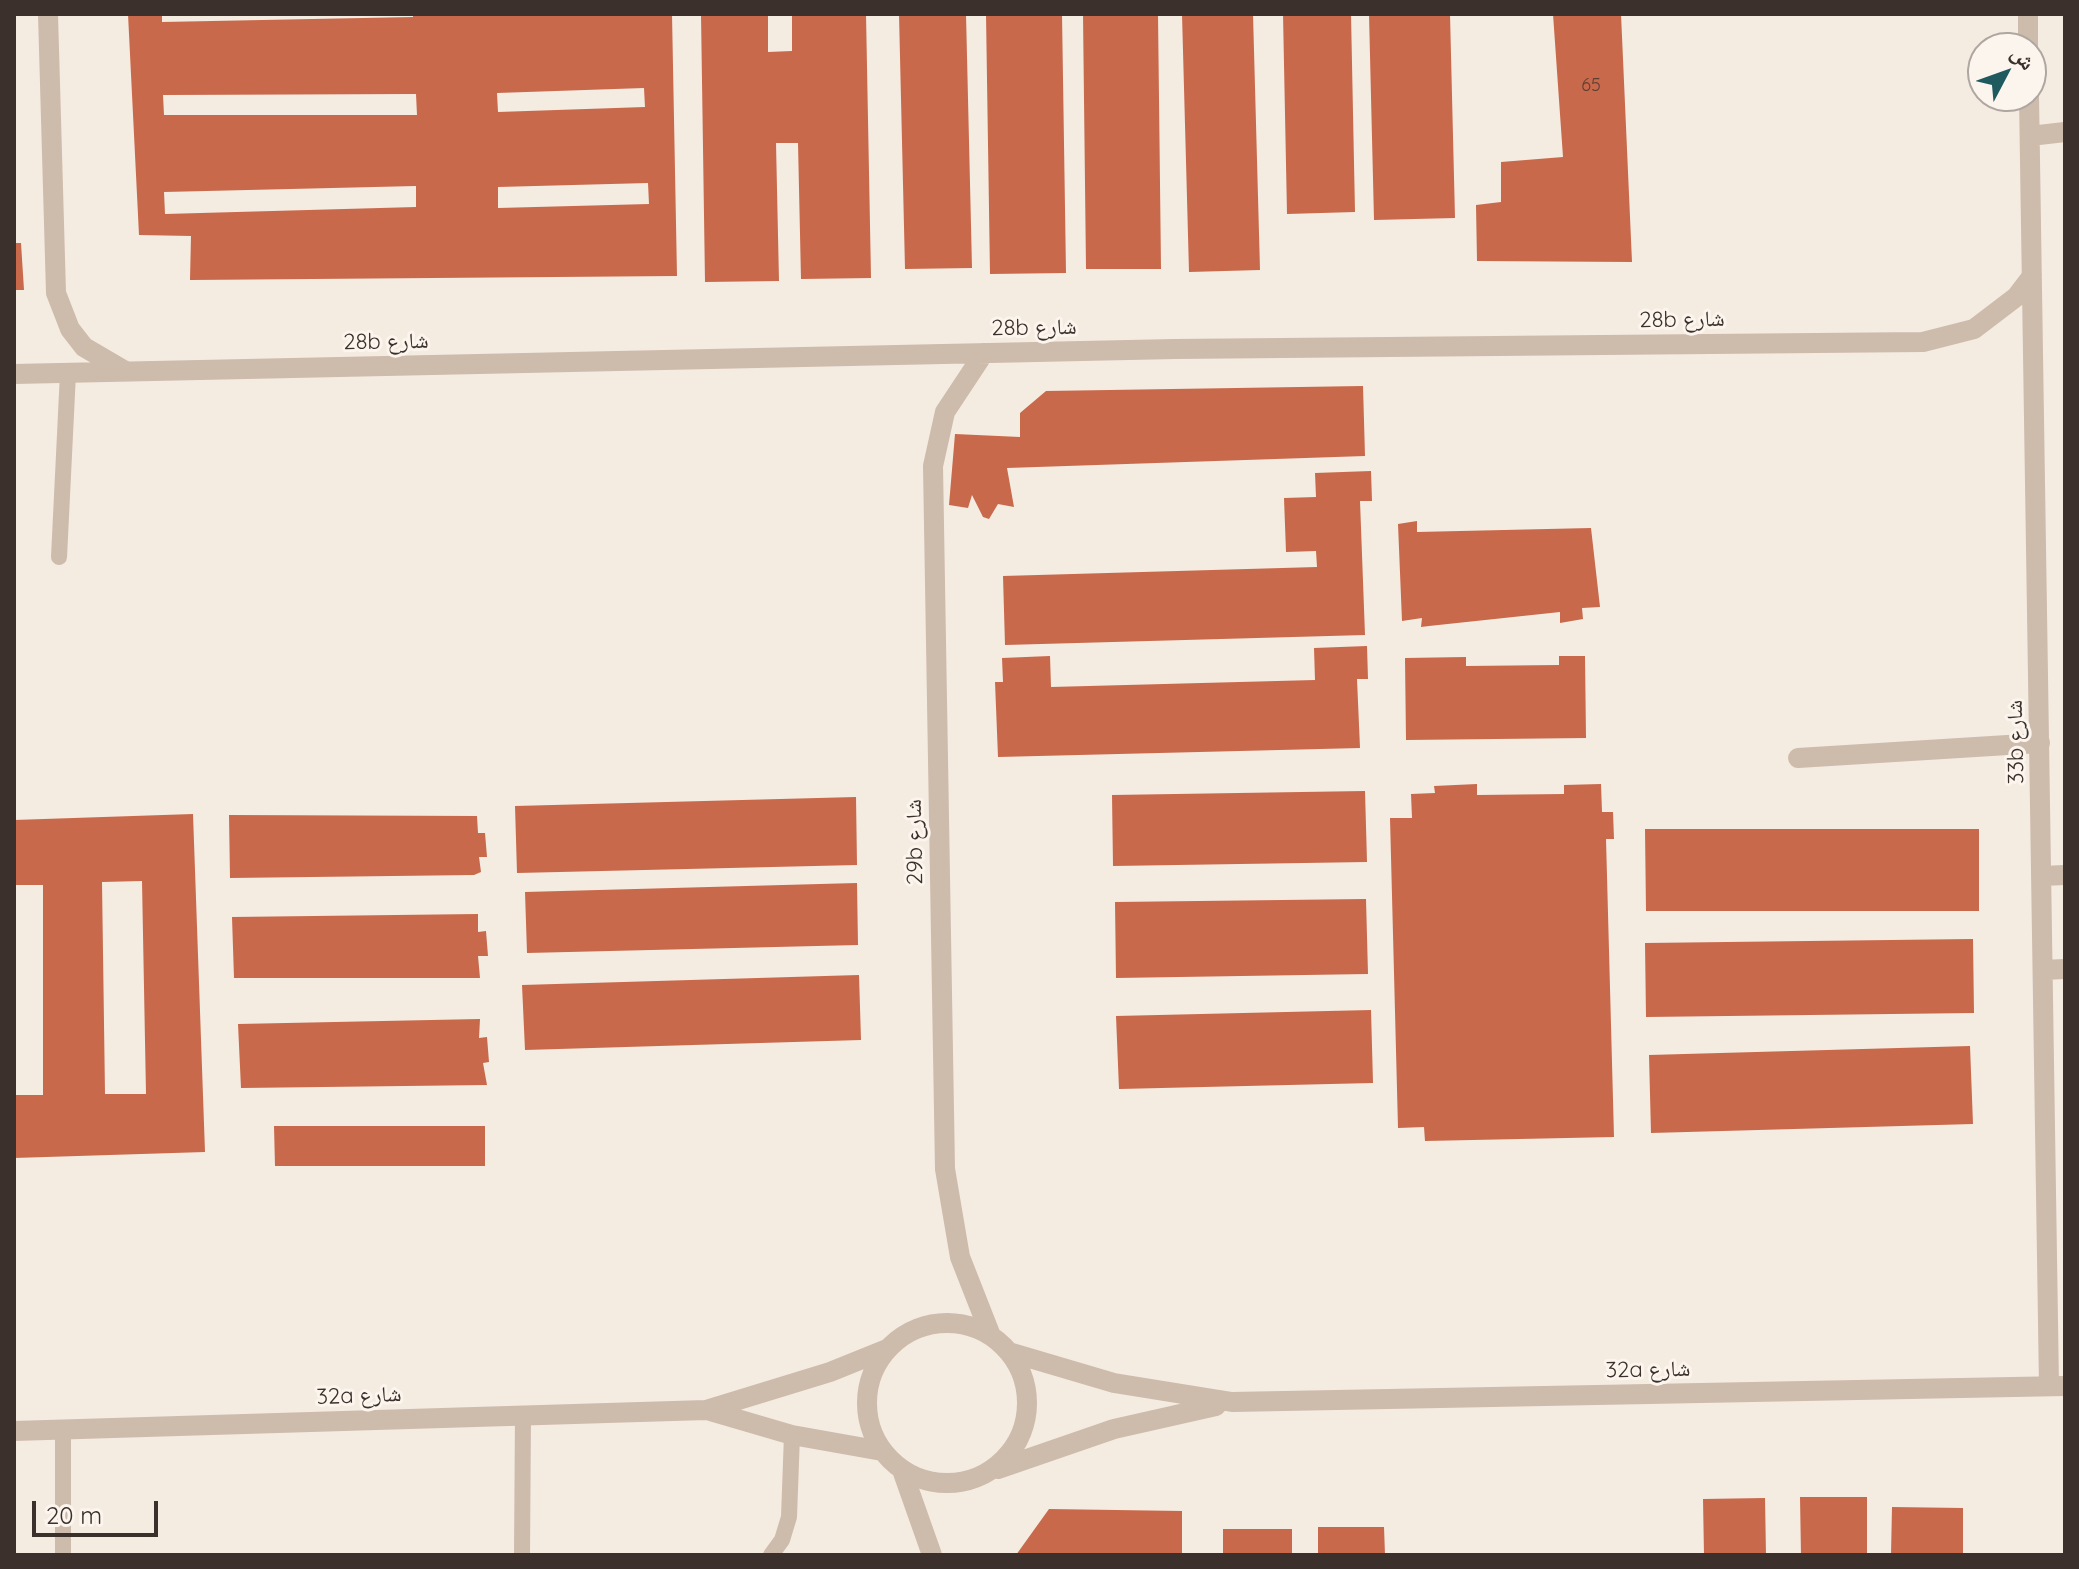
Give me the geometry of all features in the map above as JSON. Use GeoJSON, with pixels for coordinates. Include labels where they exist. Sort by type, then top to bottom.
{"type":"FeatureCollection","features":[{"type":"Feature","properties":{"kind":"street"},"geometry":{"type":"LineString","coordinates":[[48,14],[56,293],[70,329],[84,347],[126,372]]}},
{"type":"Feature","properties":{"kind":"street","name":"33b شارع"},"geometry":{"type":"LineString","coordinates":[[2029,112],[2043,970],[2057,1386]]}},
{"type":"Feature","properties":{"kind":"street"},"geometry":{"type":"LineString","coordinates":[[2030,136],[2065,132]]}},
{"type":"Feature","properties":{"kind":"street","name":"28b شارع"},"geometry":{"type":"LineString","coordinates":[[14,374],[984,353],[1923,342],[1974,329],[1996,315],[2032,276]]}},
{"type":"Feature","properties":{"kind":"street","name":"29b شارع"},"geometry":{"type":"LineString","coordinates":[[984,353],[945,412],[933,466],[945,1169],[960,1257],[991,1336]]}},
{"type":"Feature","properties":{"kind":"street"},"geometry":{"type":"LineString","coordinates":[[1798,758],[2040,743]]}},
{"type":"Feature","properties":{"kind":"street"},"geometry":{"type":"LineString","coordinates":[[2042,876],[2065,875]]}},
{"type":"Feature","properties":{"kind":"street"},"geometry":{"type":"LineString","coordinates":[[2043,970],[2065,969]]}},
{"type":"Feature","properties":{"kind":"street"},"geometry":{"type":"LineString","coordinates":[[948,1323],[971,1327],[991,1336],[1009,1352],[1021,1372],[1027,1394],[1026,1417],[1020,1439],[1007,1458],[989,1472],[969,1481],[945,1484],[923,1480],[902,1470],[882,1451],[867,1413],[867,1390],[874,1368],[887,1349],[904,1335],[926,1325],[948,1323]]}},
{"type":"Feature","properties":{"kind":"street","name":"32a شارع"},"geometry":{"type":"LineString","coordinates":[[14,1431],[706,1410],[818,1377],[887,1349]]}},
{"type":"Feature","properties":{"kind":"street","name":"32a شارع"},"geometry":{"type":"LineString","coordinates":[[1009,1352],[1114,1383],[1232,1402],[2057,1386]]}},
{"type":"Feature","properties":{"kind":"street","name":"32a شارع"},"geometry":{"type":"LineString","coordinates":[[989,1472],[1114,1429],[1232,1402]]}},
{"type":"Feature","properties":{"kind":"street","name":"32a شارع"},"geometry":{"type":"LineString","coordinates":[[706,1410],[792,1435],[882,1451]]}},
{"type":"Feature","properties":{"kind":"street"},"geometry":{"type":"LineString","coordinates":[[902,1470],[932,1555]]}},
{"type":"Feature","properties":{"kind":"lane"},"geometry":{"type":"LineString","coordinates":[[59,557],[68,373]]}},
{"type":"Feature","properties":{"kind":"lane"},"geometry":{"type":"LineString","coordinates":[[522,1555],[523,1415]]}},
{"type":"Feature","properties":{"kind":"lane"},"geometry":{"type":"LineString","coordinates":[[63,1429],[63,1555]]}},
{"type":"Feature","properties":{"kind":"lane"},"geometry":{"type":"LineString","coordinates":[[771,1555],[782,1540],[789,1517],[792,1435]]}},
{"type":"Feature","properties":{"kind":"building"},"geometry":{"type":"Polygon","coordinates":[[[128,14],[162,14],[162,22],[413,17],[413,14],[672,14],[677,276],[190,280],[191,236],[139,235],[128,14]],[[644,88],[497,93],[498,112],[645,107],[644,88]],[[416,94],[163,95],[164,115],[417,115],[416,94]],[[648,183],[498,187],[498,208],[649,204],[648,183]],[[416,186],[164,192],[165,214],[416,207],[416,186]]]}},
{"type":"Feature","properties":{"kind":"building"},"geometry":{"type":"Polygon","coordinates":[[[701,14],[768,14],[768,52],[792,51],[792,14],[866,14],[871,278],[801,279],[798,143],[776,143],[779,281],[705,282],[701,14]]]}},
{"type":"Feature","properties":{"kind":"building"},"geometry":{"type":"Polygon","coordinates":[[[899,14],[966,14],[972,268],[905,269],[899,14]]]}},
{"type":"Feature","properties":{"kind":"building"},"geometry":{"type":"Polygon","coordinates":[[[986,14],[1062,14],[1066,273],[990,274],[986,14]]]}},
{"type":"Feature","properties":{"kind":"building"},"geometry":{"type":"Polygon","coordinates":[[[1083,14],[1158,14],[1161,269],[1086,269],[1083,14]]]}},
{"type":"Feature","properties":{"kind":"building"},"geometry":{"type":"Polygon","coordinates":[[[1182,14],[1253,14],[1260,270],[1189,272],[1182,14]]]}},
{"type":"Feature","properties":{"kind":"building"},"geometry":{"type":"Polygon","coordinates":[[[1283,14],[1351,14],[1355,212],[1287,214],[1283,14]]]}},
{"type":"Feature","properties":{"kind":"building"},"geometry":{"type":"Polygon","coordinates":[[[1369,14],[1450,14],[1455,218],[1374,220],[1369,14]]]}},
{"type":"Feature","properties":{"kind":"building"},"geometry":{"type":"Polygon","coordinates":[[[1553,14],[1621,14],[1632,262],[1477,261],[1476,205],[1501,202],[1501,162],[1563,157],[1553,14]]]}},
{"type":"Feature","properties":{"kind":"building"},"geometry":{"type":"Polygon","coordinates":[[[14,243],[21,243],[24,290],[14,290],[14,243]]]}},
{"type":"Feature","properties":{"kind":"building"},"geometry":{"type":"Polygon","coordinates":[[[1363,386],[1365,456],[1007,468],[1014,507],[998,504],[989,519],[983,517],[972,495],[968,508],[949,505],[955,434],[1020,437],[1020,413],[1046,391],[1363,386]]]}},
{"type":"Feature","properties":{"kind":"building"},"geometry":{"type":"Polygon","coordinates":[[[1371,471],[1372,501],[1360,501],[1365,635],[1005,645],[1003,576],[1317,567],[1316,551],[1286,552],[1284,498],[1316,497],[1315,473],[1371,471]]]}},
{"type":"Feature","properties":{"kind":"building"},"geometry":{"type":"Polygon","coordinates":[[[1417,521],[1417,532],[1591,528],[1600,607],[1582,608],[1583,619],[1560,623],[1560,612],[1421,627],[1422,618],[1402,621],[1398,524],[1417,521]]]}},
{"type":"Feature","properties":{"kind":"building"},"geometry":{"type":"Polygon","coordinates":[[[1367,646],[1368,679],[1357,679],[1360,748],[998,757],[995,682],[1003,682],[1002,658],[1050,656],[1051,687],[1315,680],[1314,648],[1367,646]]]}},
{"type":"Feature","properties":{"kind":"building"},"geometry":{"type":"Polygon","coordinates":[[[1559,656],[1585,656],[1586,738],[1406,740],[1405,658],[1466,657],[1466,666],[1559,665],[1559,656]]]}},
{"type":"Feature","properties":{"kind":"building"},"geometry":{"type":"Polygon","coordinates":[[[1477,784],[1477,795],[1564,794],[1564,785],[1601,784],[1602,812],[1613,812],[1614,839],[1606,839],[1614,1137],[1425,1141],[1424,1127],[1398,1128],[1390,818],[1412,818],[1411,794],[1435,793],[1434,786],[1477,784]]]}},
{"type":"Feature","properties":{"kind":"building"},"geometry":{"type":"Polygon","coordinates":[[[1365,791],[1367,862],[1113,866],[1112,795],[1365,791]]]}},
{"type":"Feature","properties":{"kind":"building"},"geometry":{"type":"Polygon","coordinates":[[[856,797],[857,865],[517,873],[515,806],[856,797]]]}},
{"type":"Feature","properties":{"kind":"building"},"geometry":{"type":"Polygon","coordinates":[[[193,814],[205,1152],[14,1158],[14,1095],[43,1095],[43,885],[14,885],[14,820],[193,814]],[[142,881],[102,882],[105,1094],[146,1094],[142,881]]]}},
{"type":"Feature","properties":{"kind":"building"},"geometry":{"type":"Polygon","coordinates":[[[229,815],[477,816],[478,833],[485,833],[487,857],[479,857],[481,872],[474,875],[230,878],[229,815]]]}},
{"type":"Feature","properties":{"kind":"building"},"geometry":{"type":"Polygon","coordinates":[[[1645,829],[1979,829],[1979,911],[1646,911],[1645,829]]]}},
{"type":"Feature","properties":{"kind":"building"},"geometry":{"type":"Polygon","coordinates":[[[857,883],[858,945],[527,953],[525,892],[857,883]]]}},
{"type":"Feature","properties":{"kind":"building"},"geometry":{"type":"Polygon","coordinates":[[[1366,899],[1368,974],[1116,978],[1115,902],[1366,899]]]}},
{"type":"Feature","properties":{"kind":"building"},"geometry":{"type":"Polygon","coordinates":[[[478,914],[478,932],[486,931],[488,956],[478,956],[480,978],[234,978],[232,917],[478,914]]]}},
{"type":"Feature","properties":{"kind":"building"},"geometry":{"type":"Polygon","coordinates":[[[1973,939],[1974,1013],[1646,1017],[1645,943],[1973,939]]]}},
{"type":"Feature","properties":{"kind":"building"},"geometry":{"type":"Polygon","coordinates":[[[859,975],[861,1040],[525,1050],[522,985],[859,975]]]}},
{"type":"Feature","properties":{"kind":"building"},"geometry":{"type":"Polygon","coordinates":[[[1371,1010],[1373,1083],[1119,1089],[1116,1016],[1371,1010]]]}},
{"type":"Feature","properties":{"kind":"building"},"geometry":{"type":"Polygon","coordinates":[[[480,1019],[479,1038],[487,1037],[489,1062],[483,1063],[487,1085],[241,1088],[238,1024],[480,1019]]]}},
{"type":"Feature","properties":{"kind":"building"},"geometry":{"type":"Polygon","coordinates":[[[1970,1046],[1973,1124],[1651,1133],[1649,1055],[1970,1046]]]}},
{"type":"Feature","properties":{"kind":"building"},"geometry":{"type":"Polygon","coordinates":[[[274,1126],[485,1126],[485,1166],[275,1166],[274,1126]]]}},
{"type":"Feature","properties":{"kind":"building"},"geometry":{"type":"Polygon","coordinates":[[[1800,1497],[1867,1497],[1867,1555],[1801,1555],[1800,1497]]]}},
{"type":"Feature","properties":{"kind":"building"},"geometry":{"type":"Polygon","coordinates":[[[1765,1498],[1766,1555],[1704,1555],[1703,1499],[1765,1498]]]}},
{"type":"Feature","properties":{"kind":"building"},"geometry":{"type":"Polygon","coordinates":[[[1892,1507],[1963,1508],[1963,1555],[1891,1555],[1892,1507]]]}},
{"type":"Feature","properties":{"kind":"building"},"geometry":{"type":"Polygon","coordinates":[[[1049,1509],[1182,1511],[1182,1555],[1016,1555],[1049,1509]]]}},
{"type":"Feature","properties":{"kind":"building"},"geometry":{"type":"Polygon","coordinates":[[[1318,1527],[1384,1527],[1385,1555],[1318,1555],[1318,1527]]]}},
{"type":"Feature","properties":{"kind":"building"},"geometry":{"type":"Polygon","coordinates":[[[1223,1529],[1292,1529],[1292,1555],[1223,1555],[1223,1529]]]}}]}
